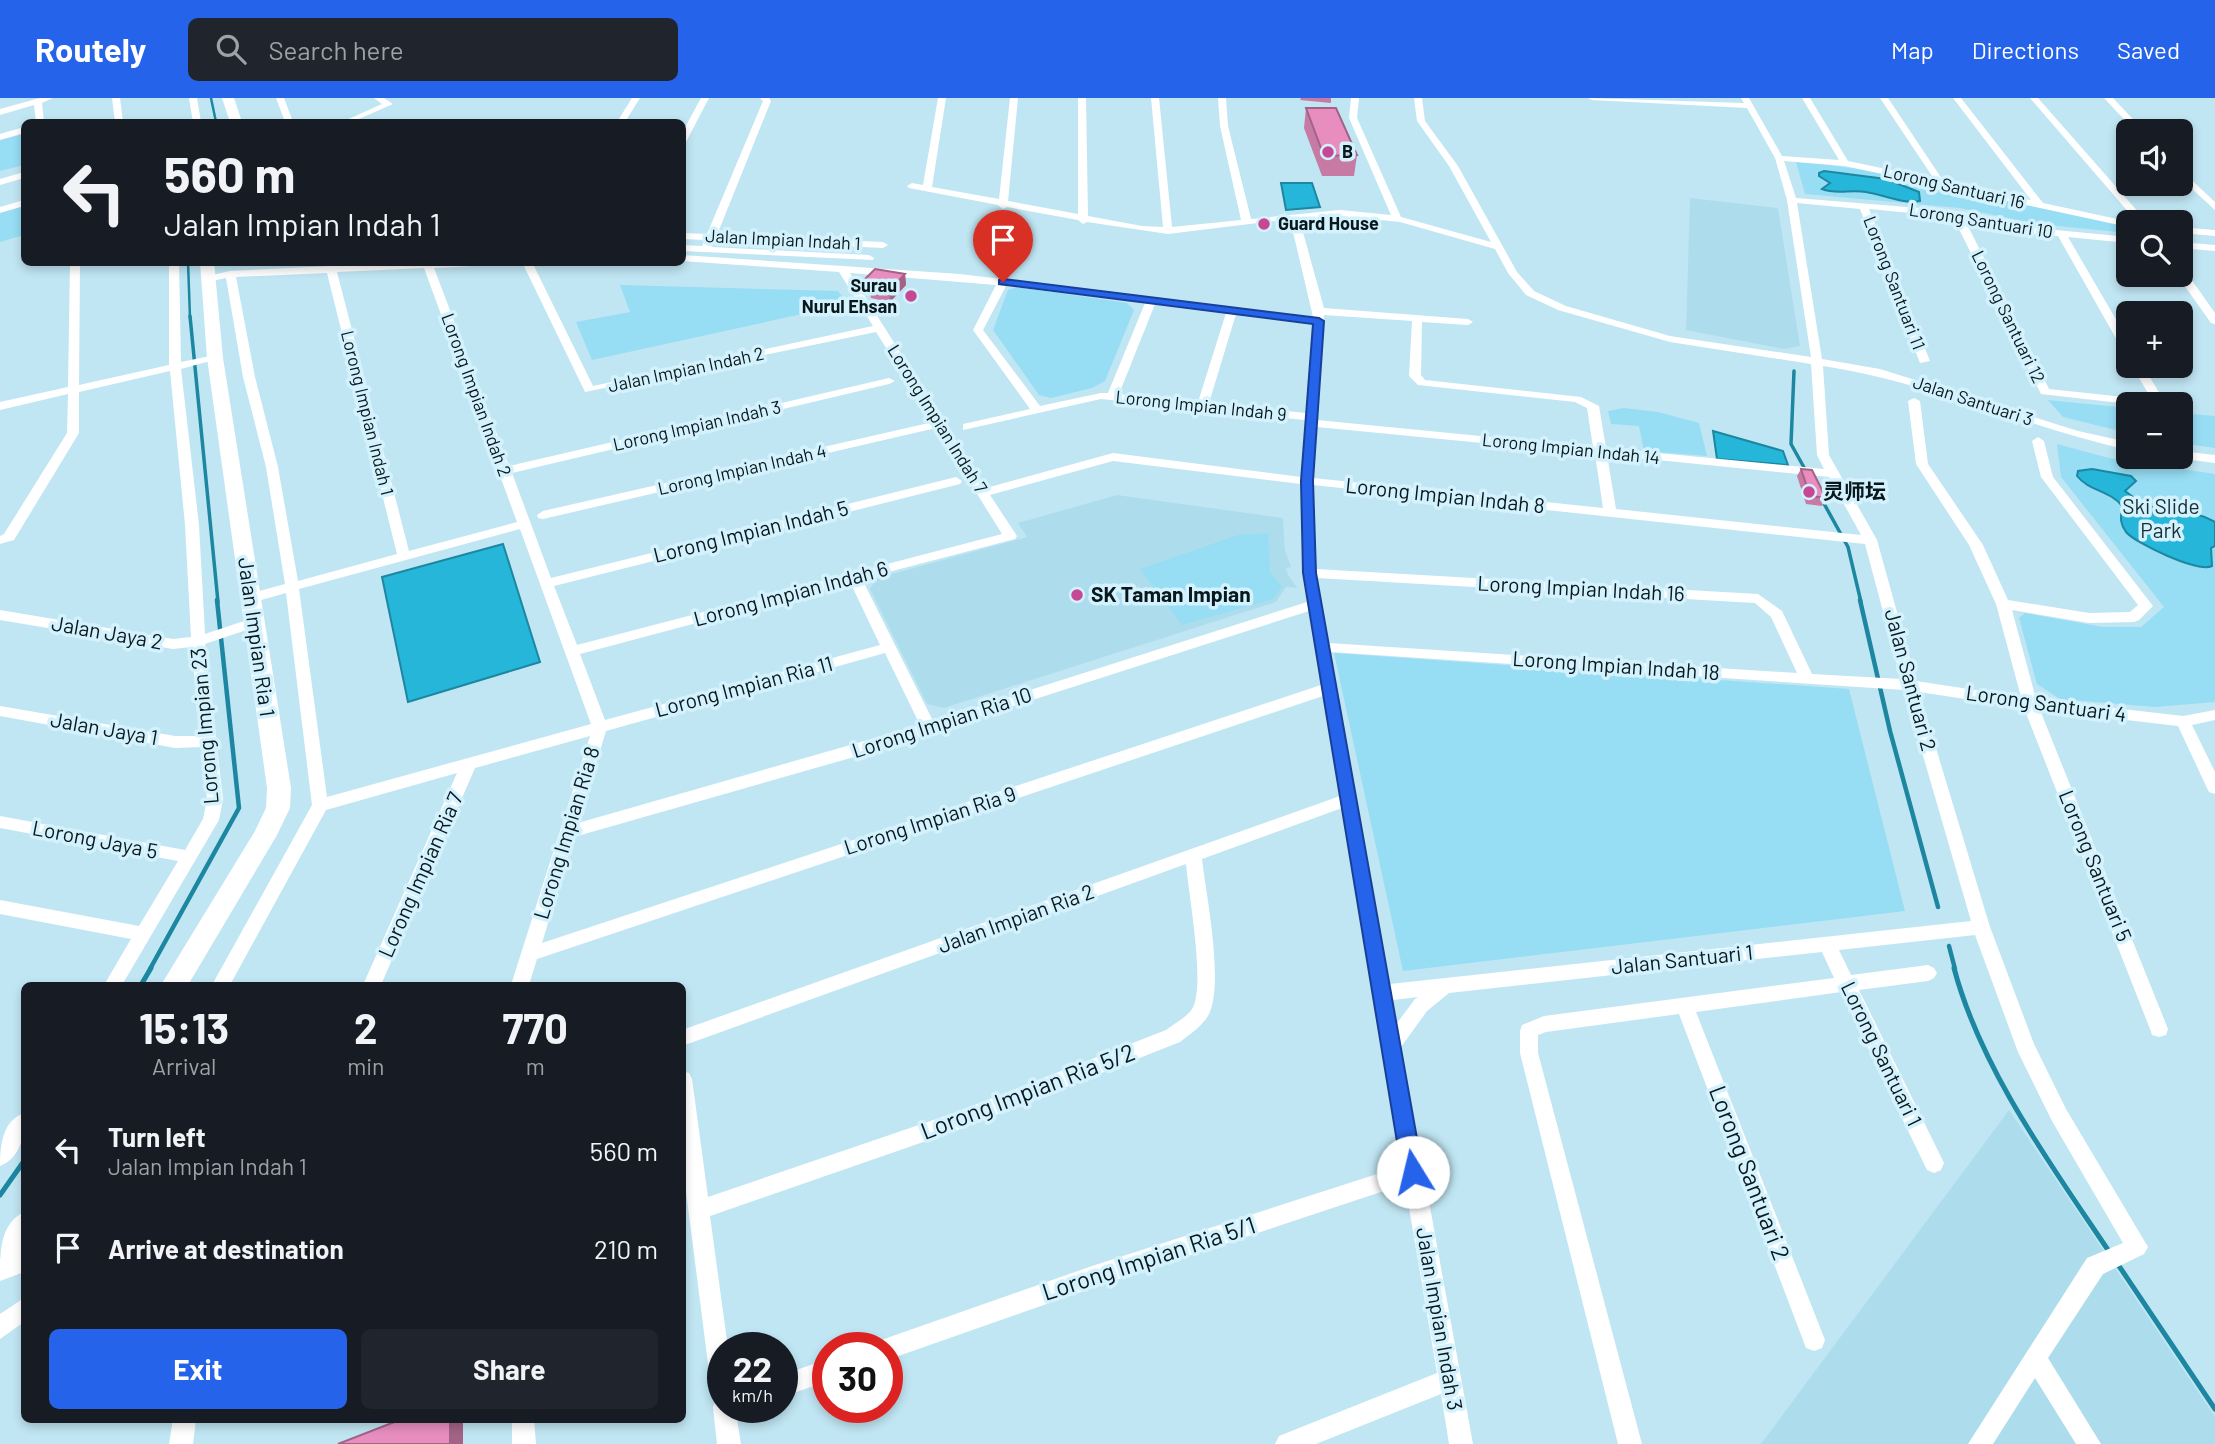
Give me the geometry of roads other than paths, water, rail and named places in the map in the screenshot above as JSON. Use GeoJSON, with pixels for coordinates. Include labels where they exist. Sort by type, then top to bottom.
{"type":"FeatureCollection","features":[{"type":"Feature","properties":{"kind":"street"},"geometry":{"type":"LineString","coordinates":[[0,111],[49,98]]}},
{"type":"Feature","properties":{"kind":"street"},"geometry":{"type":"LineString","coordinates":[[116,98],[119,119]]}},
{"type":"Feature","properties":{"kind":"street"},"geometry":{"type":"LineString","coordinates":[[193,98],[196,119]]}},
{"type":"Feature","properties":{"kind":"street"},"geometry":{"type":"LineString","coordinates":[[228,98],[235,119]]}},
{"type":"Feature","properties":{"kind":"street"},"geometry":{"type":"LineString","coordinates":[[280,98],[288,119]]}},
{"type":"Feature","properties":{"kind":"street"},"geometry":{"type":"LineString","coordinates":[[353,119],[389,104],[378,98]]}},
{"type":"Feature","properties":{"kind":"street"},"geometry":{"type":"LineString","coordinates":[[623,119],[636,98]]}},
{"type":"Feature","properties":{"kind":"street"},"geometry":{"type":"LineString","coordinates":[[686,134],[705,98]]}},
{"type":"Feature","properties":{"kind":"street"},"geometry":{"type":"LineString","coordinates":[[706,248],[766,101],[764,98]]}},
{"type":"Feature","properties":{"kind":"street"},"geometry":{"type":"LineString","coordinates":[[927,190],[942,98]]}},
{"type":"Feature","properties":{"kind":"street"},"geometry":{"type":"LineString","coordinates":[[1003,206],[1014,98]]}},
{"type":"Feature","properties":{"kind":"street"},"geometry":{"type":"LineString","coordinates":[[1082,98],[1083,221]]}},
{"type":"Feature","properties":{"kind":"street"},"geometry":{"type":"LineString","coordinates":[[1156,98],[1168,231]]}},
{"type":"Feature","properties":{"kind":"street"},"geometry":{"type":"LineString","coordinates":[[1222,98],[1224,126],[1247,223]]}},
{"type":"Feature","properties":{"kind":"street"},"geometry":{"type":"LineString","coordinates":[[1355,98],[1353,118],[1397,218]]}},
{"type":"Feature","properties":{"kind":"street","name":"Jalan Santuari 3"},"geometry":{"type":"LineString","coordinates":[[1418,98],[1421,121],[1453,166],[1497,247],[1530,293],[1562,308],[1670,339],[1876,371],[1928,385],[2075,434],[2116,443]]}},
{"type":"Feature","properties":{"kind":"street"},"geometry":{"type":"LineString","coordinates":[[1592,98],[1747,102]]}},
{"type":"Feature","properties":{"kind":"street"},"geometry":{"type":"LineString","coordinates":[[1806,98],[1845,163]]}},
{"type":"Feature","properties":{"kind":"street"},"geometry":{"type":"LineString","coordinates":[[1884,98],[1942,185]]}},
{"type":"Feature","properties":{"kind":"street"},"geometry":{"type":"LineString","coordinates":[[1957,98],[2041,207]]}},
{"type":"Feature","properties":{"kind":"street"},"geometry":{"type":"LineString","coordinates":[[2034,98],[2132,210]]}},
{"type":"Feature","properties":{"kind":"street"},"geometry":{"type":"LineString","coordinates":[[2108,98],[2128,119]]}},
{"type":"Feature","properties":{"kind":"street"},"geometry":{"type":"LineString","coordinates":[[38,101],[40,119]]}},
{"type":"Feature","properties":{"kind":"street","name":"Jalan Santuari 2"},"geometry":{"type":"LineString","coordinates":[[1747,102],[1779,158],[1793,200],[1817,363],[1825,473],[1864,540],[1888,598],[1910,685],[1981,927],[2031,1057],[2129,1249],[2095,1266],[2035,1357]]}},
{"type":"Feature","properties":{"kind":"street"},"geometry":{"type":"LineString","coordinates":[[362,119],[398,104]]}},
{"type":"Feature","properties":{"kind":"street"},"geometry":{"type":"LineString","coordinates":[[0,137],[21,131]]}},
{"type":"Feature","properties":{"kind":"street","name":"Lorong Santuari 16"},"geometry":{"type":"LineString","coordinates":[[1779,158],[1845,163],[2116,222]]}},
{"type":"Feature","properties":{"kind":"street"},"geometry":{"type":"LineString","coordinates":[[0,182],[21,176]]}},
{"type":"Feature","properties":{"kind":"street"},"geometry":{"type":"LineString","coordinates":[[2193,185],[2215,207]]}},
{"type":"Feature","properties":{"kind":"street"},"geometry":{"type":"LineString","coordinates":[[912,186],[1083,221],[1168,231],[1340,213],[1397,218],[1497,247]]}},
{"type":"Feature","properties":{"kind":"street","name":"Lorong Santuari 10"},"geometry":{"type":"LineString","coordinates":[[1793,200],[1957,214],[2062,234],[2116,239]]}},
{"type":"Feature","properties":{"kind":"street"},"geometry":{"type":"LineString","coordinates":[[0,210],[21,204]]}},
{"type":"Feature","properties":{"kind":"street","name":"Lorong Santuari 11"},"geometry":{"type":"LineString","coordinates":[[1863,205],[1924,361]]}},
{"type":"Feature","properties":{"kind":"street","name":"Lorong Santuari 12"},"geometry":{"type":"LineString","coordinates":[[1957,214],[2045,392],[2116,399]]}},
{"type":"Feature","properties":{"kind":"street","name":"Jalan Impian Indah 3"},"geometry":{"type":"LineString","coordinates":[[1294,216],[1319,316],[1307,481],[1310,573],[1461,1444]]}},
{"type":"Feature","properties":{"kind":"street"},"geometry":{"type":"LineString","coordinates":[[2193,231],[2215,233]]}},
{"type":"Feature","properties":{"kind":"street"},"geometry":{"type":"LineString","coordinates":[[2062,234],[2116,328]]}},
{"type":"Feature","properties":{"kind":"street","name":"Jalan Impian Indah 1"},"geometry":{"type":"LineString","coordinates":[[686,236],[883,245]]}},
{"type":"Feature","properties":{"kind":"street"},"geometry":{"type":"LineString","coordinates":[[2193,246],[2215,248]]}},
{"type":"Feature","properties":{"kind":"street","name":"Jalan Impian Indah 1"},"geometry":{"type":"LineString","coordinates":[[686,248],[881,259]]}},
{"type":"Feature","properties":{"kind":"street","name":"Jalan Impian Indah 1"},"geometry":{"type":"LineString","coordinates":[[686,258],[841,267],[1003,282],[1232,311],[1319,316]]}},
{"type":"Feature","properties":{"kind":"street"},"geometry":{"type":"LineString","coordinates":[[0,540],[9,537],[73,433],[75,266]]}},
{"type":"Feature","properties":{"kind":"street","name":"Lorong Impian 23"},"geometry":{"type":"LineString","coordinates":[[115,982],[211,820],[213,809],[198,641],[174,266]]}},
{"type":"Feature","properties":{"kind":"street"},"geometry":{"type":"LineString","coordinates":[[207,271],[230,274],[409,266]]}},
{"type":"Feature","properties":{"kind":"street","name":"Lorong Impian Indah 2"},"geometry":{"type":"LineString","coordinates":[[428,266],[524,524]]}},
{"type":"Feature","properties":{"kind":"street","name":"Jalan Impian Indah 2"},"geometry":{"type":"LineString","coordinates":[[529,266],[589,390],[879,328]]}},
{"type":"Feature","properties":{"kind":"street","name":"Lorong Impian Indah 7"},"geometry":{"type":"LineString","coordinates":[[841,267],[1010,536]]}},
{"type":"Feature","properties":{"kind":"street","name":"Lorong Impian Indah 1"},"geometry":{"type":"LineString","coordinates":[[331,270],[404,556]]}},
{"type":"Feature","properties":{"kind":"street","name":"Jalan Impian Ria 1"},"geometry":{"type":"LineString","coordinates":[[176,982],[265,835],[278,808],[279,788],[244,626],[250,598],[208,360],[207,271]]}},
{"type":"Feature","properties":{"kind":"street","name":"Jalan Impian Ria 1"},"geometry":{"type":"LineString","coordinates":[[230,274],[249,377],[272,467],[292,586],[320,805]]}},
{"type":"Feature","properties":{"kind":"street"},"geometry":{"type":"LineString","coordinates":[[1003,282],[978,330],[1037,410]]}},
{"type":"Feature","properties":{"kind":"street"},"geometry":{"type":"LineString","coordinates":[[2191,287],[2215,321]]}},
{"type":"Feature","properties":{"kind":"street"},"geometry":{"type":"LineString","coordinates":[[1113,396],[1151,300]]}},
{"type":"Feature","properties":{"kind":"street"},"geometry":{"type":"LineString","coordinates":[[1203,405],[1232,311]]}},
{"type":"Feature","properties":{"kind":"street"},"geometry":{"type":"LineString","coordinates":[[1319,316],[1468,323]]}},
{"type":"Feature","properties":{"kind":"street"},"geometry":{"type":"LineString","coordinates":[[1417,319],[1415,376],[1422,383],[1577,399],[1593,406],[1610,513]]}},
{"type":"Feature","properties":{"kind":"street"},"geometry":{"type":"LineString","coordinates":[[0,406],[208,360]]}},
{"type":"Feature","properties":{"kind":"street","name":"Lorong Impian Indah 3"},"geometry":{"type":"LineString","coordinates":[[504,471],[889,381]]}},
{"type":"Feature","properties":{"kind":"street","name":"Lorong Impian Indah 9"},"geometry":{"type":"LineString","coordinates":[[968,426],[1101,396],[1203,405],[1311,420]]}},
{"type":"Feature","properties":{"kind":"street","name":"Lorong Santuari 5"},"geometry":{"type":"LineString","coordinates":[[1914,401],[1922,464],[1976,545],[2003,604],[2030,704],[2159,1029]]}},
{"type":"Feature","properties":{"kind":"street","name":"Lorong Impian Indah 14"},"geometry":{"type":"LineString","coordinates":[[1311,420],[1601,453],[1825,473]]}},
{"type":"Feature","properties":{"kind":"street","name":"Lorong Impian Indah 4"},"geometry":{"type":"LineString","coordinates":[[544,515],[940,424]]}},
{"type":"Feature","properties":{"kind":"street"},"geometry":{"type":"LineString","coordinates":[[2003,604],[2089,618],[2134,617],[2146,606],[2047,477],[2038,441]]}},
{"type":"Feature","properties":{"kind":"street"},"geometry":{"type":"LineString","coordinates":[[2193,456],[2215,459]]}},
{"type":"Feature","properties":{"kind":"street","name":"Lorong Impian Indah 8"},"geometry":{"type":"LineString","coordinates":[[983,493],[1113,457],[1307,481],[1864,540]]}},
{"type":"Feature","properties":{"kind":"street","name":"Lorong Impian Indah 5"},"geometry":{"type":"LineString","coordinates":[[546,584],[956,481]]}},
{"type":"Feature","properties":{"kind":"street"},"geometry":{"type":"LineString","coordinates":[[250,598],[524,524]]}},
{"type":"Feature","properties":{"kind":"street","name":"Lorong Impian Ria 8"},"geometry":{"type":"LineString","coordinates":[[521,982],[600,727],[524,524]]}},
{"type":"Feature","properties":{"kind":"street","name":"Lorong Impian Indah 6"},"geometry":{"type":"LineString","coordinates":[[572,651],[1010,536]]}},
{"type":"Feature","properties":{"kind":"street","name":"Lorong Impian Indah 16"},"geometry":{"type":"LineString","coordinates":[[1310,573],[1758,599],[1777,614],[1807,678]]}},
{"type":"Feature","properties":{"kind":"street"},"geometry":{"type":"LineString","coordinates":[[854,577],[929,728]]}},
{"type":"Feature","properties":{"kind":"street","name":"Lorong Impian Ria 10"},"geometry":{"type":"LineString","coordinates":[[567,834],[929,728],[1315,604]]}},
{"type":"Feature","properties":{"kind":"street","name":"Jalan Jaya 2"},"geometry":{"type":"LineString","coordinates":[[0,615],[173,644],[198,641],[244,626]]}},
{"type":"Feature","properties":{"kind":"street","name":"Lorong Impian Ria 11"},"geometry":{"type":"LineString","coordinates":[[320,805],[889,647]]}},
{"type":"Feature","properties":{"kind":"street","name":"Lorong Impian Indah 18"},"geometry":{"type":"LineString","coordinates":[[1322,647],[1910,685]]}},
{"type":"Feature","properties":{"kind":"street"},"geometry":{"type":"LineString","coordinates":[[1903,660],[1924,681],[1941,690]]}},
{"type":"Feature","properties":{"kind":"street","name":"Lorong Santuari 4"},"geometry":{"type":"LineString","coordinates":[[1910,685],[2030,704],[2183,721],[2215,715]]}},
{"type":"Feature","properties":{"kind":"street","name":"Lorong Impian Ria 9"},"geometry":{"type":"LineString","coordinates":[[530,954],[1330,688]]}},
{"type":"Feature","properties":{"kind":"street"},"geometry":{"type":"LineString","coordinates":[[1918,712],[1929,697],[1941,690]]}},
{"type":"Feature","properties":{"kind":"street","name":"Jalan Jaya 1"},"geometry":{"type":"LineString","coordinates":[[0,711],[174,742],[209,741]]}},
{"type":"Feature","properties":{"kind":"street"},"geometry":{"type":"LineString","coordinates":[[2183,721],[2215,788]]}},
{"type":"Feature","properties":{"kind":"street","name":"Lorong Impian Ria 7"},"geometry":{"type":"LineString","coordinates":[[373,982],[469,764]]}},
{"type":"Feature","properties":{"kind":"street","name":"Jalan Impian Ria 2"},"geometry":{"type":"LineString","coordinates":[[686,1037],[1349,799]]}},
{"type":"Feature","properties":{"kind":"street"},"geometry":{"type":"LineString","coordinates":[[223,982],[320,805]]}},
{"type":"Feature","properties":{"kind":"street","name":"Lorong Jaya 5"},"geometry":{"type":"LineString","coordinates":[[0,822],[189,857]]}},
{"type":"Feature","properties":{"kind":"street","name":"Lorong Impian Ria 5/2"},"geometry":{"type":"LineString","coordinates":[[699,1210],[955,1122],[1173,1036],[1191,1023],[1203,1008],[1204,986],[1193,855]]}},
{"type":"Feature","properties":{"kind":"street"},"geometry":{"type":"LineString","coordinates":[[0,907],[143,934]]}},
{"type":"Feature","properties":{"kind":"street","name":"Jalan Santuari 1"},"geometry":{"type":"LineString","coordinates":[[1383,993],[1981,927]]}},
{"type":"Feature","properties":{"kind":"street","name":"Lorong Santuari 1"},"geometry":{"type":"LineString","coordinates":[[1827,944],[1934,1163]]}},
{"type":"Feature","properties":{"kind":"street"},"geometry":{"type":"LineString","coordinates":[[1630,1444],[1527,1041],[1529,1031],[1544,1024],[1928,973]]}},
{"type":"Feature","properties":{"kind":"street"},"geometry":{"type":"LineString","coordinates":[[1392,1044],[1421,1005],[1446,986]]}},
{"type":"Feature","properties":{"kind":"street","name":"Lorong Santuari 2"},"geometry":{"type":"LineString","coordinates":[[1685,1006],[1814,1340]]}},
{"type":"Feature","properties":{"kind":"street"},"geometry":{"type":"LineString","coordinates":[[686,1110],[715,1332]]}},
{"type":"Feature","properties":{"kind":"street"},"geometry":{"type":"LineString","coordinates":[[0,1157],[21,1126]]}},
{"type":"Feature","properties":{"kind":"street","name":"Lorong Impian Ria 5/1"},"geometry":{"type":"LineString","coordinates":[[903,1343],[1104,1273],[1413,1172]]}},
{"type":"Feature","properties":{"kind":"street"},"geometry":{"type":"LineString","coordinates":[[0,1262],[21,1231]]}},
{"type":"Feature","properties":{"kind":"street"},"geometry":{"type":"LineString","coordinates":[[0,1270],[21,1263]]}},
{"type":"Feature","properties":{"kind":"street"},"geometry":{"type":"LineString","coordinates":[[0,1328],[21,1311]]}},
{"type":"Feature","properties":{"kind":"street"},"geometry":{"type":"LineString","coordinates":[[1980,1444],[2035,1357],[2089,1444]]}},
{"type":"Feature","properties":{"kind":"street"},"geometry":{"type":"LineString","coordinates":[[1287,1444],[1450,1379]]}},
{"type":"Feature","properties":{"kind":"street"},"geometry":{"type":"LineString","coordinates":[[181,1444],[184,1423]]}},
{"type":"Feature","properties":{"kind":"street"},"geometry":{"type":"LineString","coordinates":[[523,1423],[524,1444]]}},
{"type":"Feature","properties":{"kind":"street"},"geometry":{"type":"LineString","coordinates":[[726,1423],[729,1444]]}},
{"type":"Feature","properties":{"kind":"waterway"},"geometry":{"type":"LineString","coordinates":[[211,98],[215,119]]}},
{"type":"Feature","properties":{"kind":"waterway"},"geometry":{"type":"LineString","coordinates":[[188,266],[190,318]]}},
{"type":"Feature","properties":{"kind":"waterway"},"geometry":{"type":"LineString","coordinates":[[190,316],[218,602]]}},
{"type":"Feature","properties":{"kind":"waterway"},"geometry":{"type":"LineString","coordinates":[[1794,371],[1791,444],[1806,471]]}},
{"type":"Feature","properties":{"kind":"waterway"},"geometry":{"type":"LineString","coordinates":[[1822,500],[1848,547],[1861,602]]}},
{"type":"Feature","properties":{"kind":"waterway"},"geometry":{"type":"LineString","coordinates":[[150,969],[239,808],[217,600]]}},
{"type":"Feature","properties":{"kind":"waterway"},"geometry":{"type":"LineString","coordinates":[[1860,600],[1890,731],[1938,907]]}},
{"type":"Feature","properties":{"kind":"waterway"},"geometry":{"type":"LineString","coordinates":[[1949,946],[1955,969]]}},
{"type":"Feature","properties":{"kind":"waterway"},"geometry":{"type":"LineString","coordinates":[[143,982],[151,968]]}},
{"type":"Feature","properties":{"kind":"waterway"},"geometry":{"type":"LineString","coordinates":[[1954,968],[1966,1006],[2000,1080],[2042,1151],[2110,1253]]}},
{"type":"Feature","properties":{"kind":"waterway"},"geometry":{"type":"LineString","coordinates":[[0,1195],[21,1165]]}},
{"type":"Feature","properties":{"kind":"waterway"},"geometry":{"type":"LineString","coordinates":[[2117,1263],[2215,1409]]}},
{"type":"Feature","properties":{"kind":"place","name":"B"},"geometry":{"type":"Point","coordinates":[1328,152]}},
{"type":"Feature","properties":{"kind":"place","name":"Guard House"},"geometry":{"type":"Point","coordinates":[1264,224]}},
{"type":"Feature","properties":{"kind":"place","name":"Surau Nurul Ehsan"},"geometry":{"type":"Point","coordinates":[911,296]}},
{"type":"Feature","properties":{"kind":"place","name":"灵师坛"},"geometry":{"type":"Point","coordinates":[1809,492]}},
{"type":"Feature","properties":{"kind":"place","name":"SK Taman Impian"},"geometry":{"type":"Point","coordinates":[1077,595]}},
{"type":"Feature","properties":{"kind":"park label","name":"Ski Slide Park"},"geometry":{"type":"Point","coordinates":[2161,519]}}]}
